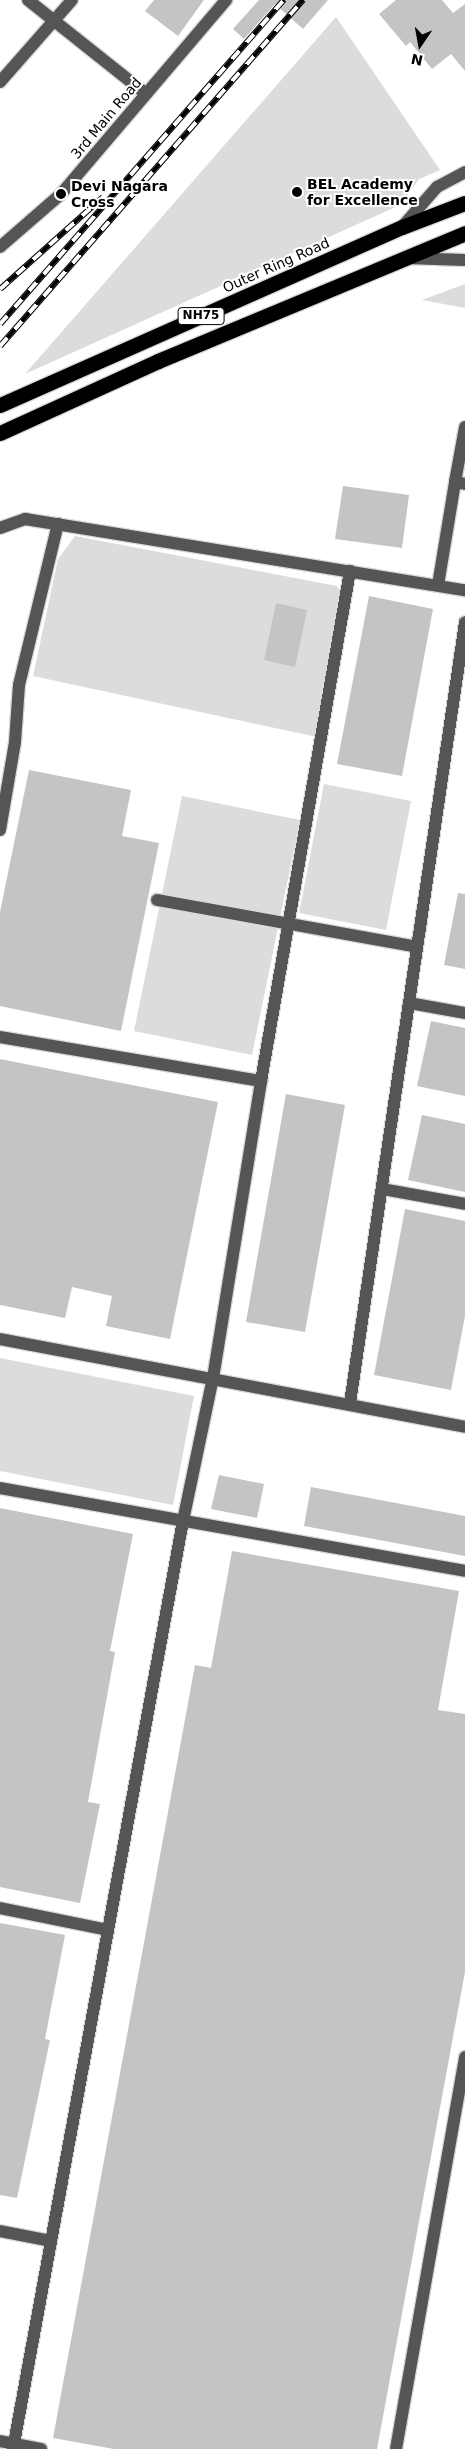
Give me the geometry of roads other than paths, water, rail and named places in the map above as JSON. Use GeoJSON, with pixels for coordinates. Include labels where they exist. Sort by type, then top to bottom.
{"type":"FeatureCollection","features":[{"type":"Feature","properties":{"kind":"highway","name":"NH75"},"geometry":{"type":"LineString","coordinates":[[402,227],[465,203]]}},
{"type":"Feature","properties":{"kind":"highway","name":"Outer Ring Road"},"geometry":{"type":"LineString","coordinates":[[0,406],[402,227]]}},
{"type":"Feature","properties":{"kind":"highway","name":"NH75"},"geometry":{"type":"LineString","coordinates":[[0,433],[158,360],[465,233]]}},
{"type":"Feature","properties":{"kind":"street"},"geometry":{"type":"LineString","coordinates":[[28,0],[53,22],[146,94]]}},
{"type":"Feature","properties":{"kind":"street"},"geometry":{"type":"LineString","coordinates":[[0,82],[72,0]]}},
{"type":"Feature","properties":{"kind":"street","name":"3rd Main Road"},"geometry":{"type":"LineString","coordinates":[[0,247],[61,194],[226,0]]}},
{"type":"Feature","properties":{"kind":"street"},"geometry":{"type":"LineString","coordinates":[[402,227],[437,187],[465,172]]}},
{"type":"Feature","properties":{"kind":"street"},"geometry":{"type":"LineString","coordinates":[[402,258],[465,260]]}},
{"type":"Feature","properties":{"kind":"street"},"geometry":{"type":"LineString","coordinates":[[438,585],[460,483],[465,427]]}},
{"type":"Feature","properties":{"kind":"street"},"geometry":{"type":"LineString","coordinates":[[0,528],[25,518],[465,590]]}},
{"type":"Feature","properties":{"kind":"street"},"geometry":{"type":"LineString","coordinates":[[0,830],[15,742],[19,685],[58,524]]}},
{"type":"Feature","properties":{"kind":"street"},"geometry":{"type":"LineString","coordinates":[[13,2447],[184,1521],[213,1378],[261,1081],[350,571]]}},
{"type":"Feature","properties":{"kind":"street"},"geometry":{"type":"LineString","coordinates":[[350,1403],[465,622]]}},
{"type":"Feature","properties":{"kind":"street"},"geometry":{"type":"LineString","coordinates":[[157,900],[288,922],[418,947]]}},
{"type":"Feature","properties":{"kind":"street"},"geometry":{"type":"LineString","coordinates":[[409,1003],[465,1013]]}},
{"type":"Feature","properties":{"kind":"street"},"geometry":{"type":"LineString","coordinates":[[0,1037],[261,1081]]}},
{"type":"Feature","properties":{"kind":"street"},"geometry":{"type":"LineString","coordinates":[[382,1189],[465,1204]]}},
{"type":"Feature","properties":{"kind":"street"},"geometry":{"type":"LineString","coordinates":[[0,1339],[350,1403],[465,1427]]}},
{"type":"Feature","properties":{"kind":"street"},"geometry":{"type":"LineString","coordinates":[[0,1488],[465,1571]]}},
{"type":"Feature","properties":{"kind":"street"},"geometry":{"type":"LineString","coordinates":[[0,1908],[108,1930]]}},
{"type":"Feature","properties":{"kind":"street"},"geometry":{"type":"LineString","coordinates":[[396,2449],[465,2058]]}},
{"type":"Feature","properties":{"kind":"street"},"geometry":{"type":"LineString","coordinates":[[0,2231],[51,2240]]}},
{"type":"Feature","properties":{"kind":"street"},"geometry":{"type":"LineString","coordinates":[[0,2441],[13,2447],[41,2449]]}},
{"type":"Feature","properties":{"kind":"railway"},"geometry":{"type":"LineString","coordinates":[[0,324],[284,0]]}},
{"type":"Feature","properties":{"kind":"railway"},"geometry":{"type":"LineString","coordinates":[[0,346],[303,0]]}},
{"type":"Feature","properties":{"kind":"railway"},"geometry":{"type":"LineString","coordinates":[[0,289],[103,197]]}},
{"type":"Feature","properties":{"kind":"place","name":"BEL Academy for Excellence"},"geometry":{"type":"Point","coordinates":[297,192]}},
{"type":"Feature","properties":{"kind":"place","name":"Devi Nagara Cross"},"geometry":{"type":"Point","coordinates":[61,194]}}]}
